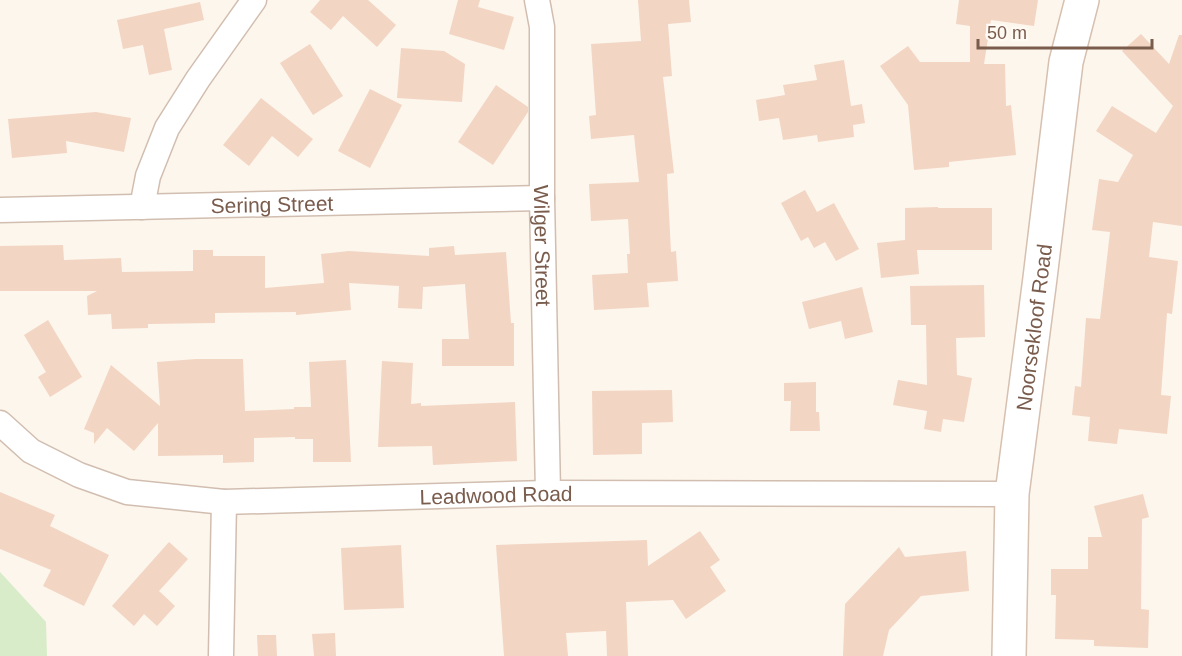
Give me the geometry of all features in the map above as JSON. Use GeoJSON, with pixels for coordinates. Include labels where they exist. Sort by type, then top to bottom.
{"type":"FeatureCollection","features":[{"type":"Feature","properties":{"kind":"street"},"geometry":{"type":"LineString","coordinates":[[142,207],[148,176],[167,128],[254,0]]}},
{"type":"Feature","properties":{"kind":"street","name":"Wilger Street"},"geometry":{"type":"LineString","coordinates":[[537,0],[542,27],[542,198],[548,493]]}},
{"type":"Feature","properties":{"kind":"street","name":"Noorsekloof Road"},"geometry":{"type":"LineString","coordinates":[[1009,656],[1012,494],[1066,62],[1082,0]]}},
{"type":"Feature","properties":{"kind":"street","name":"Sering Street"},"geometry":{"type":"LineString","coordinates":[[0,210],[542,198]]}},
{"type":"Feature","properties":{"kind":"street","name":"Leadwood Road"},"geometry":{"type":"LineString","coordinates":[[0,423],[31,451],[78,475],[127,492],[224,502],[548,493],[1012,494]]}},
{"type":"Feature","properties":{"kind":"street"},"geometry":{"type":"LineString","coordinates":[[221,656],[224,502]]}},
{"type":"Feature","properties":{"kind":"green space"},"geometry":{"type":"Polygon","coordinates":[[[0,572],[46,622],[47,656],[0,656],[0,572]]]}},
{"type":"Feature","properties":{"kind":"building"},"geometry":{"type":"Polygon","coordinates":[[[320,0],[368,0],[396,25],[377,47],[343,16],[331,30],[310,12],[320,0]]]}},
{"type":"Feature","properties":{"kind":"building"},"geometry":{"type":"Polygon","coordinates":[[[458,0],[480,0],[478,7],[514,17],[504,50],[449,34],[458,0]]]}},
{"type":"Feature","properties":{"kind":"building"},"geometry":{"type":"Polygon","coordinates":[[[638,0],[689,0],[691,22],[668,24],[672,76],[663,77],[674,173],[667,174],[671,252],[676,251],[678,281],[647,283],[649,307],[594,310],[592,275],[628,273],[627,254],[630,254],[628,219],[591,221],[589,184],[639,182],[634,135],[591,139],[589,116],[596,115],[591,44],[641,41],[638,0]]]}},
{"type":"Feature","properties":{"kind":"building"},"geometry":{"type":"Polygon","coordinates":[[[959,0],[1038,0],[1034,26],[991,20],[984,64],[1005,64],[1006,106],[1011,105],[1016,155],[949,162],[949,167],[914,170],[908,105],[880,66],[908,46],[920,62],[970,62],[970,26],[956,24],[959,0]]]}},
{"type":"Feature","properties":{"kind":"building"},"geometry":{"type":"Polygon","coordinates":[[[200,2],[204,20],[164,29],[172,70],[149,75],[143,45],[123,49],[117,20],[200,2]]]}},
{"type":"Feature","properties":{"kind":"building"},"geometry":{"type":"Polygon","coordinates":[[[1141,34],[1169,64],[1179,35],[1182,35],[1182,226],[1153,222],[1149,257],[1178,261],[1172,314],[1167,313],[1161,395],[1171,396],[1167,434],[1119,429],[1117,444],[1088,441],[1090,417],[1072,415],[1075,386],[1081,387],[1086,318],[1100,319],[1110,232],[1092,230],[1099,179],[1118,182],[1133,155],[1096,131],[1112,106],[1156,133],[1173,106],[1122,51],[1141,34]]]}},
{"type":"Feature","properties":{"kind":"building"},"geometry":{"type":"Polygon","coordinates":[[[310,44],[343,96],[313,115],[280,63],[310,44]]]}},
{"type":"Feature","properties":{"kind":"building"},"geometry":{"type":"Polygon","coordinates":[[[401,48],[444,51],[465,64],[462,102],[397,98],[401,48]]]}},
{"type":"Feature","properties":{"kind":"building"},"geometry":{"type":"Polygon","coordinates":[[[844,60],[851,106],[862,104],[865,123],[853,125],[854,137],[818,142],[817,135],[783,140],[779,118],[759,121],[756,100],[785,95],[783,85],[817,80],[814,65],[844,60]]]}},
{"type":"Feature","properties":{"kind":"building"},"geometry":{"type":"Polygon","coordinates":[[[496,85],[528,107],[528,112],[493,165],[458,142],[496,85]]]}},
{"type":"Feature","properties":{"kind":"building"},"geometry":{"type":"Polygon","coordinates":[[[370,89],[402,105],[370,168],[338,151],[370,89]]]}},
{"type":"Feature","properties":{"kind":"building"},"geometry":{"type":"Polygon","coordinates":[[[261,98],[313,139],[298,157],[272,136],[249,166],[223,145],[261,98]]]}},
{"type":"Feature","properties":{"kind":"building"},"geometry":{"type":"Polygon","coordinates":[[[96,112],[131,118],[124,152],[66,141],[67,153],[12,158],[8,119],[96,112]]]}},
{"type":"Feature","properties":{"kind":"building"},"geometry":{"type":"Polygon","coordinates":[[[805,190],[817,212],[834,203],[859,249],[836,261],[825,242],[814,248],[808,237],[801,241],[781,203],[805,190]]]}},
{"type":"Feature","properties":{"kind":"building"},"geometry":{"type":"Polygon","coordinates":[[[905,208],[992,208],[992,250],[917,250],[919,274],[881,278],[877,243],[905,240],[905,208]]]}},
{"type":"Feature","properties":{"kind":"building"},"geometry":{"type":"Polygon","coordinates":[[[63,245],[64,260],[121,258],[122,272],[193,271],[193,250],[213,250],[213,256],[265,256],[265,288],[324,283],[321,254],[349,251],[429,256],[429,248],[454,246],[455,255],[506,252],[511,323],[514,323],[514,366],[442,366],[442,339],[469,339],[465,284],[423,287],[422,309],[398,308],[399,286],[349,283],[351,310],[296,315],[296,312],[215,313],[215,323],[148,324],[148,328],[112,329],[111,314],[88,315],[87,296],[97,291],[0,291],[0,246],[63,245]]]}},
{"type":"Feature","properties":{"kind":"building"},"geometry":{"type":"Polygon","coordinates":[[[984,285],[985,337],[956,338],[957,375],[972,378],[964,422],[943,419],[941,432],[924,429],[927,411],[893,405],[898,380],[927,385],[926,325],[911,325],[910,286],[984,285]]]}},
{"type":"Feature","properties":{"kind":"building"},"geometry":{"type":"Polygon","coordinates":[[[862,287],[873,332],[845,339],[841,321],[809,329],[802,302],[862,287]]]}},
{"type":"Feature","properties":{"kind":"building"},"geometry":{"type":"Polygon","coordinates":[[[48,320],[82,377],[50,397],[38,377],[46,372],[24,335],[48,320]]]}},
{"type":"Feature","properties":{"kind":"building"},"geometry":{"type":"Polygon","coordinates":[[[243,359],[245,411],[311,407],[309,362],[346,360],[351,462],[313,462],[313,439],[295,439],[295,437],[254,438],[254,462],[223,463],[223,455],[158,456],[158,423],[134,451],[107,428],[94,444],[94,433],[84,429],[111,365],[160,406],[157,362],[243,359]]]}},
{"type":"Feature","properties":{"kind":"building"},"geometry":{"type":"Polygon","coordinates":[[[382,361],[413,363],[411,404],[421,403],[421,406],[515,402],[517,461],[433,465],[432,446],[378,447],[382,361]]]}},
{"type":"Feature","properties":{"kind":"building"},"geometry":{"type":"Polygon","coordinates":[[[816,382],[816,412],[819,412],[820,431],[790,431],[791,401],[784,401],[784,383],[816,382]]]}},
{"type":"Feature","properties":{"kind":"building"},"geometry":{"type":"Polygon","coordinates":[[[672,390],[673,422],[642,423],[642,454],[593,455],[592,391],[672,390]]]}},
{"type":"Feature","properties":{"kind":"building"},"geometry":{"type":"Polygon","coordinates":[[[0,492],[55,515],[50,526],[109,555],[84,606],[43,586],[51,570],[0,549],[0,492]]]}},
{"type":"Feature","properties":{"kind":"building"},"geometry":{"type":"Polygon","coordinates":[[[1143,494],[1149,517],[1142,519],[1141,609],[1149,610],[1148,648],[1094,646],[1094,640],[1055,639],[1056,595],[1051,595],[1051,569],[1088,569],[1088,537],[1102,537],[1094,506],[1143,494]]]}},
{"type":"Feature","properties":{"kind":"building"},"geometry":{"type":"Polygon","coordinates":[[[700,531],[720,560],[710,567],[726,591],[686,619],[673,600],[626,602],[628,656],[607,656],[606,631],[566,633],[568,656],[504,656],[496,545],[647,540],[648,566],[700,531]]]}},
{"type":"Feature","properties":{"kind":"building"},"geometry":{"type":"Polygon","coordinates":[[[169,542],[188,559],[159,591],[175,606],[157,626],[144,614],[134,626],[112,606],[169,542]]]}},
{"type":"Feature","properties":{"kind":"building"},"geometry":{"type":"Polygon","coordinates":[[[401,545],[404,608],[344,610],[341,548],[401,545]]]}},
{"type":"Feature","properties":{"kind":"building"},"geometry":{"type":"Polygon","coordinates":[[[899,547],[905,557],[966,551],[969,591],[921,596],[889,630],[883,656],[843,656],[845,604],[899,547]]]}},
{"type":"Feature","properties":{"kind":"building"},"geometry":{"type":"Polygon","coordinates":[[[335,633],[336,656],[314,656],[312,634],[335,633]]]}},
{"type":"Feature","properties":{"kind":"building"},"geometry":{"type":"Polygon","coordinates":[[[257,635],[276,635],[277,656],[258,656],[257,635]]]}}]}
